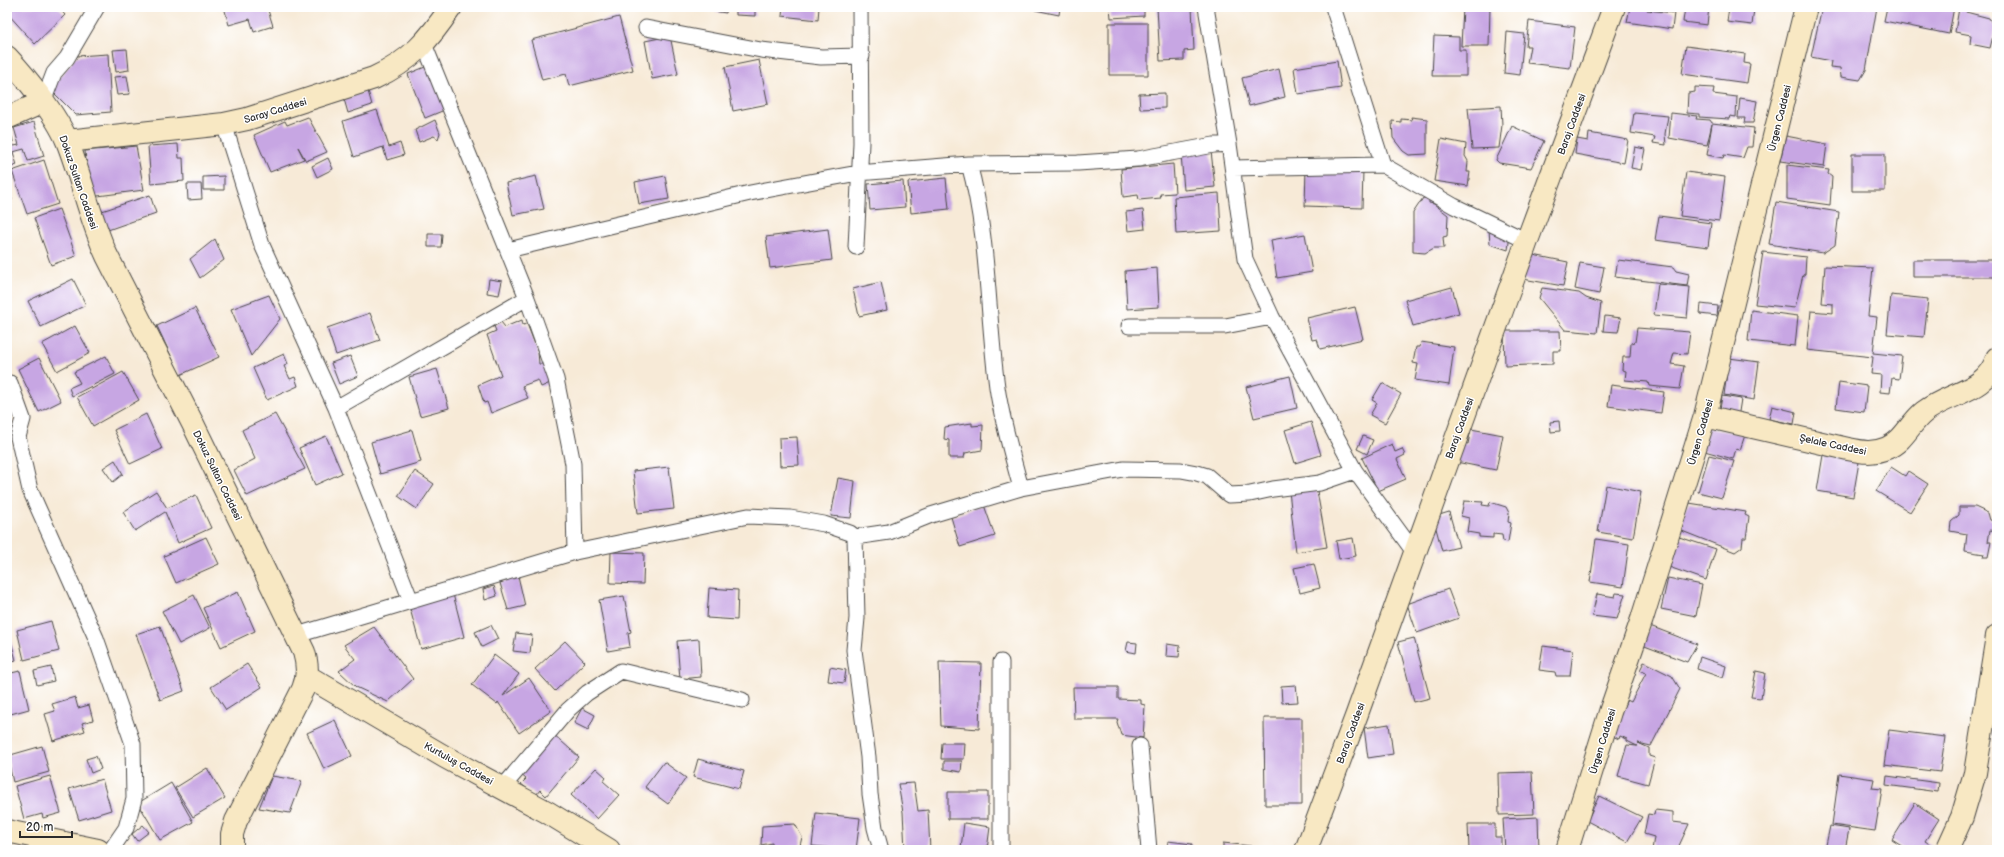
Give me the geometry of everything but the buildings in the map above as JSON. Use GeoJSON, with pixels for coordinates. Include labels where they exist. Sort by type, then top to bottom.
{"type":"FeatureCollection","features":[{"type":"Feature","properties":{"kind":"street"},"geometry":{"type":"LineString","coordinates":[[7,118],[43,102],[54,73],[67,58],[97,7]]}},
{"type":"Feature","properties":{"kind":"street","name":"Saray Caddesi"},"geometry":{"type":"LineString","coordinates":[[67,141],[224,124],[247,119],[374,78],[394,69],[424,44],[451,7]]}},
{"type":"Feature","properties":{"kind":"street"},"geometry":{"type":"LineString","coordinates":[[856,247],[858,173],[861,143],[862,56],[860,7]]}},
{"type":"Feature","properties":{"kind":"street"},"geometry":{"type":"LineString","coordinates":[[1206,7],[1233,168],[1245,259],[1272,317],[1354,471],[1414,552]]}},
{"type":"Feature","properties":{"kind":"street"},"geometry":{"type":"LineString","coordinates":[[1333,7],[1383,165]]}},
{"type":"Feature","properties":{"kind":"street","name":"Baraj Caddesi"},"geometry":{"type":"LineString","coordinates":[[1306,850],[1357,714],[1527,241],[1614,7]]}},
{"type":"Feature","properties":{"kind":"street","name":"Ürgen Caddesi"},"geometry":{"type":"LineString","coordinates":[[1567,850],[1610,712],[1642,619],[1705,416],[1806,7]]}},
{"type":"Feature","properties":{"kind":"street"},"geometry":{"type":"LineString","coordinates":[[646,28],[761,50],[821,57],[862,56]]}},
{"type":"Feature","properties":{"kind":"street"},"geometry":{"type":"LineString","coordinates":[[424,44],[527,298],[556,379],[573,464],[575,552]]}},
{"type":"Feature","properties":{"kind":"street","name":"Dokuz Sultan Caddesi"},"geometry":{"type":"LineString","coordinates":[[7,57],[21,72],[58,122],[67,141],[96,233],[194,424],[297,635],[307,664],[308,676]]}},
{"type":"Feature","properties":{"kind":"street"},"geometry":{"type":"LineString","coordinates":[[224,124],[262,245],[336,408],[410,601]]}},
{"type":"Feature","properties":{"kind":"street"},"geometry":{"type":"LineString","coordinates":[[508,250],[750,193],[858,173],[969,164],[1078,163],[1138,159],[1214,144],[1229,144]]}},
{"type":"Feature","properties":{"kind":"street"},"geometry":{"type":"LineString","coordinates":[[969,164],[981,220],[997,388],[1021,488]]}},
{"type":"Feature","properties":{"kind":"street"},"geometry":{"type":"LineString","coordinates":[[1233,168],[1383,165],[1454,206],[1527,241]]}},
{"type":"Feature","properties":{"kind":"street"},"geometry":{"type":"LineString","coordinates":[[336,408],[527,298]]}},
{"type":"Feature","properties":{"kind":"street"},"geometry":{"type":"LineString","coordinates":[[1128,326],[1225,326],[1272,317]]}},
{"type":"Feature","properties":{"kind":"street","name":"Şelale Caddesi"},"geometry":{"type":"LineString","coordinates":[[1705,416],[1848,450],[1865,453],[1874,452],[1894,444],[1929,408],[1966,390],[1995,369]]}},
{"type":"Feature","properties":{"kind":"street"},"geometry":{"type":"LineString","coordinates":[[10,382],[23,419],[18,437],[30,490],[96,638],[133,744],[134,799],[126,828],[111,850]]}},
{"type":"Feature","properties":{"kind":"street"},"geometry":{"type":"LineString","coordinates":[[297,635],[575,552],[748,516],[790,518],[824,524],[850,533],[855,537],[889,532],[931,515],[1021,488],[1123,469],[1166,469],[1197,473],[1207,476],[1229,495],[1320,483],[1354,471]]}},
{"type":"Feature","properties":{"kind":"street"},"geometry":{"type":"LineString","coordinates":[[855,537],[857,618],[854,650],[868,757],[870,794],[875,828],[881,850]]}},
{"type":"Feature","properties":{"kind":"street"},"geometry":{"type":"LineString","coordinates":[[1947,850],[1962,817],[1975,773],[1997,636]]}},
{"type":"Feature","properties":{"kind":"street"},"geometry":{"type":"LineString","coordinates":[[1001,662],[1002,850]]}},
{"type":"Feature","properties":{"kind":"street"},"geometry":{"type":"LineString","coordinates":[[503,787],[568,710],[587,693],[621,671],[742,700]]}},
{"type":"Feature","properties":{"kind":"street"},"geometry":{"type":"LineString","coordinates":[[227,849],[236,821],[303,689],[308,676]]}},
{"type":"Feature","properties":{"kind":"street","name":"Kurtuluş Caddesi"},"geometry":{"type":"LineString","coordinates":[[308,676],[610,850]]}},
{"type":"Feature","properties":{"kind":"street"},"geometry":{"type":"LineString","coordinates":[[1140,746],[1148,850]]}},
{"type":"Feature","properties":{"kind":"street"},"geometry":{"type":"LineString","coordinates":[[7,831],[98,850]]}}]}
